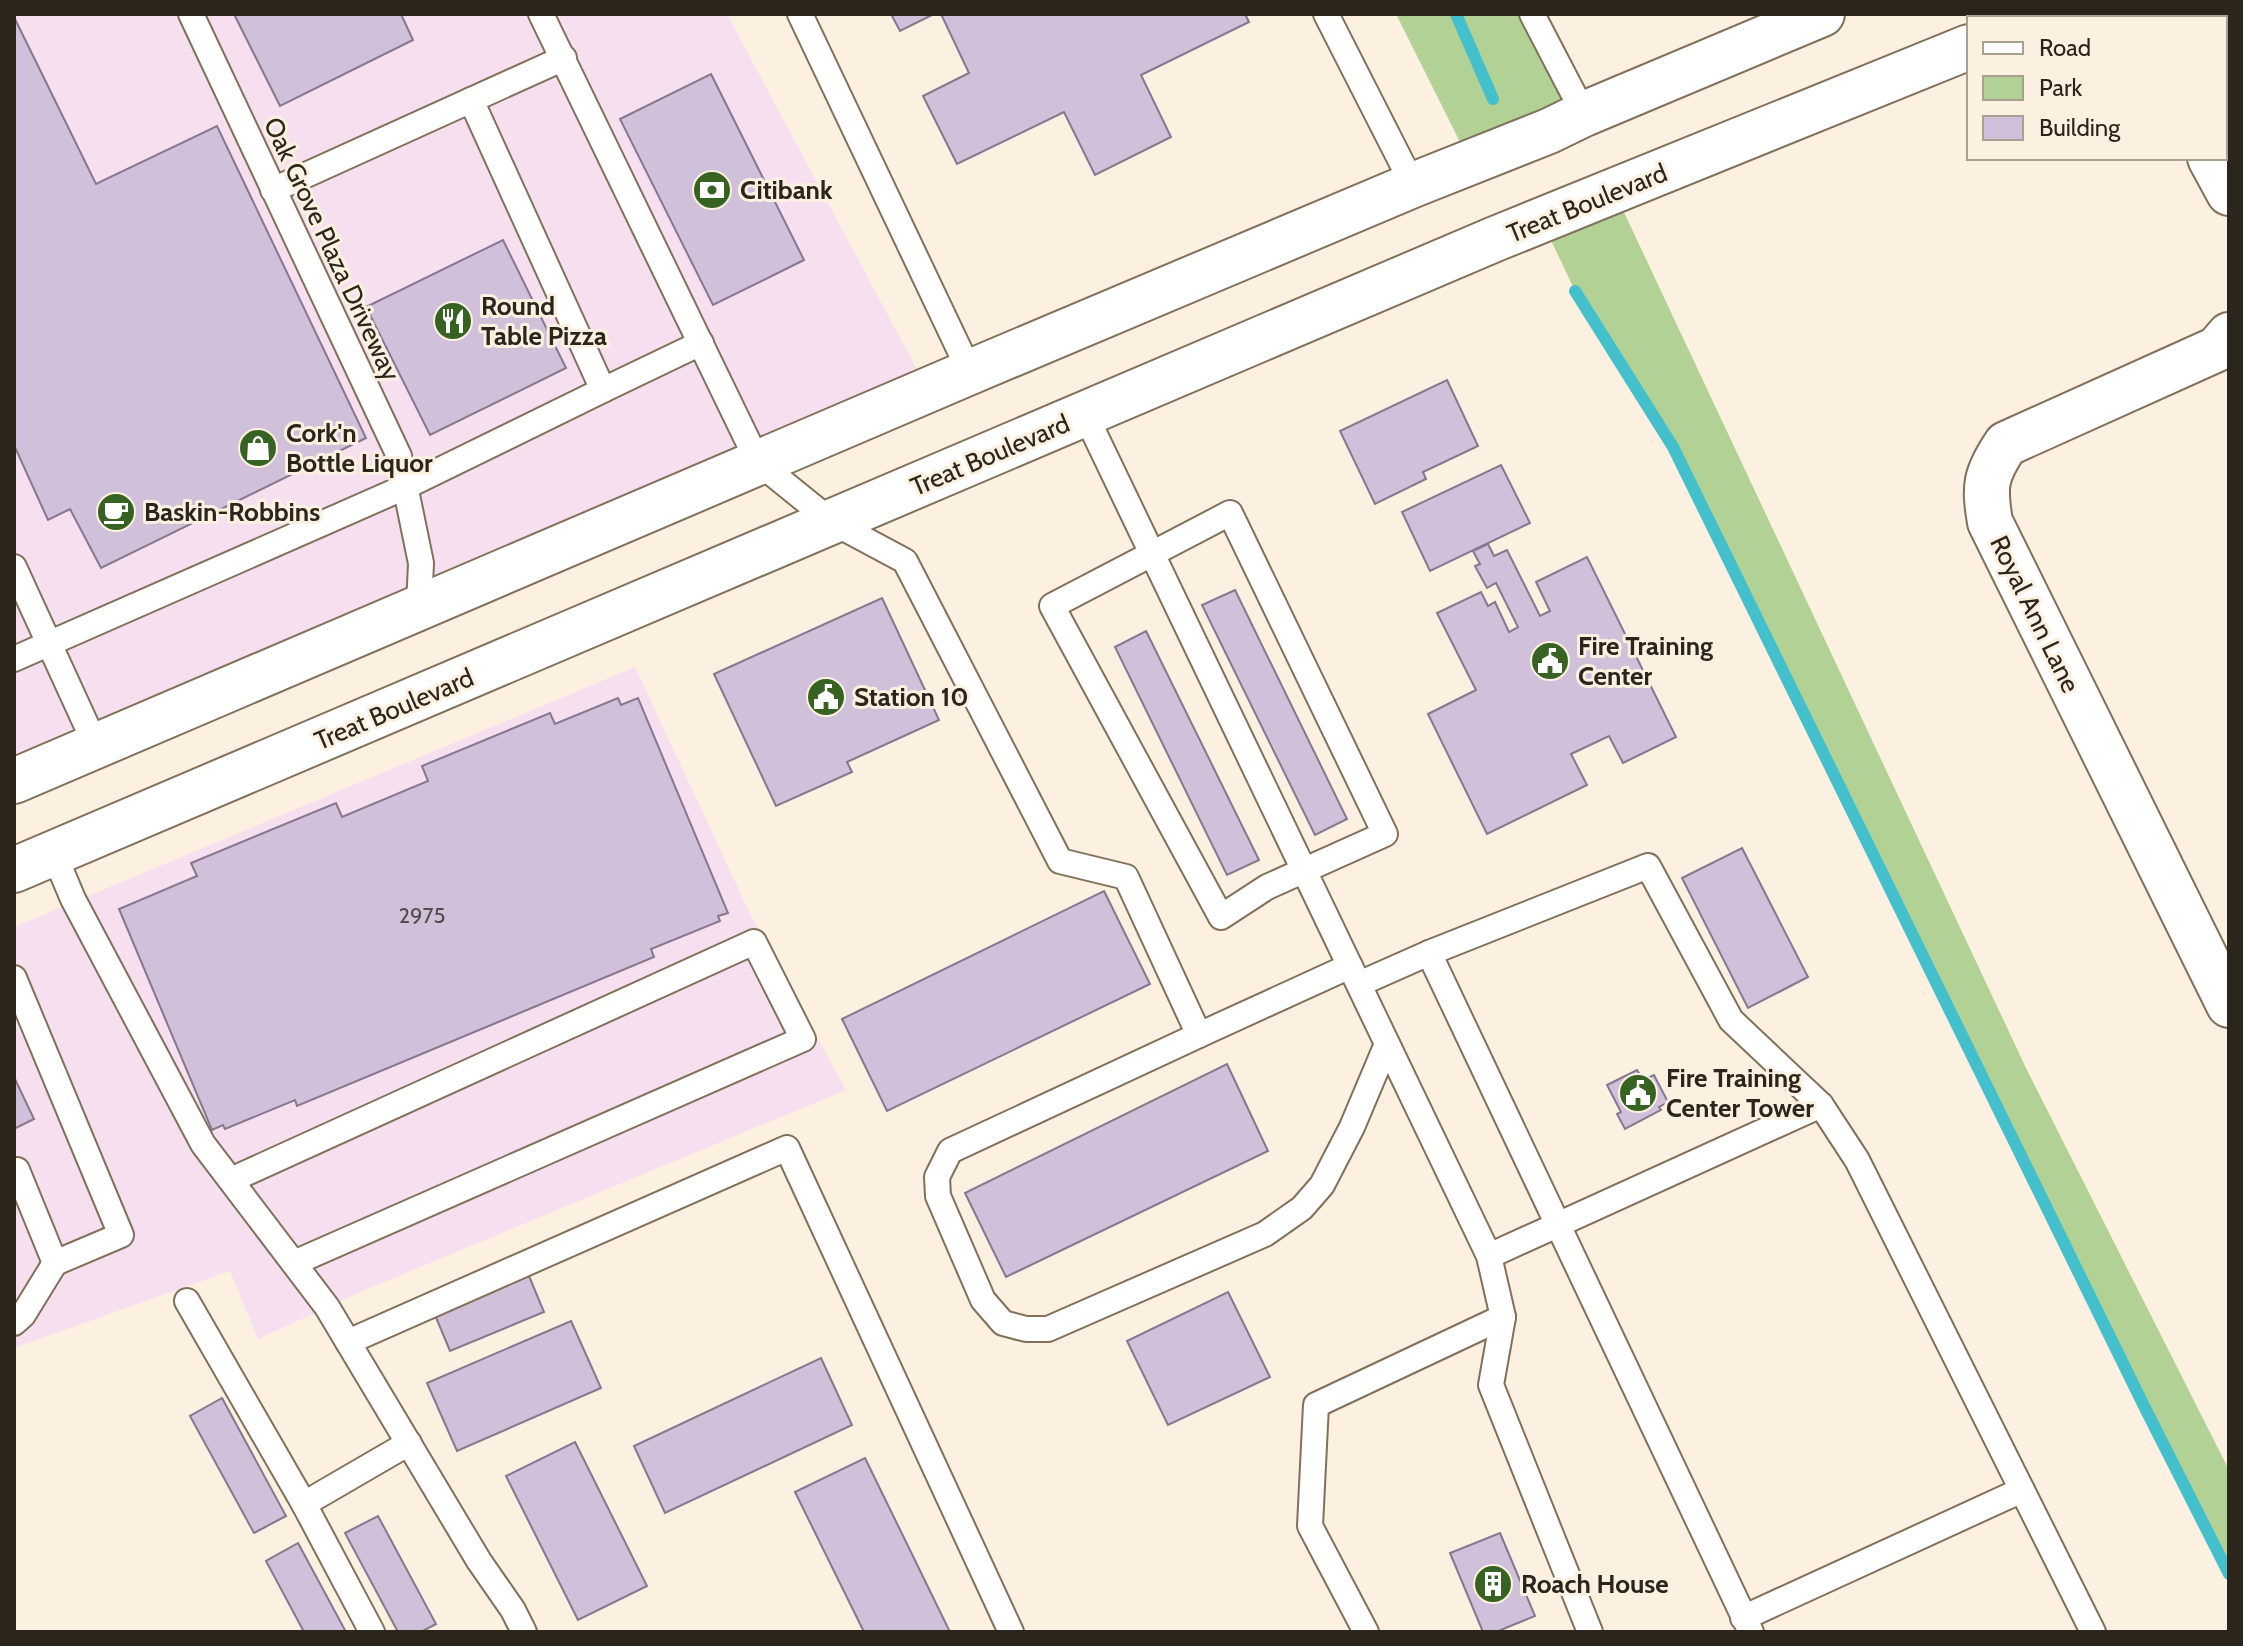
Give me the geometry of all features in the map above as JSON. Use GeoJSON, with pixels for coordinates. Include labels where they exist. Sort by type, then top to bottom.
{"type":"FeatureCollection","features":[{"type":"Feature","properties":{"kind":"main road"},"geometry":{"type":"LineString","coordinates":[[14,781],[970,372],[1822,14]]}},
{"type":"Feature","properties":{"kind":"main road","name":"Treat Boulevard"},"geometry":{"type":"LineString","coordinates":[[14,870],[1495,239],[1967,48]]}},
{"type":"Feature","properties":{"kind":"main road"},"geometry":{"type":"LineString","coordinates":[[2211,160],[2229,193]]}},
{"type":"Feature","properties":{"kind":"main road","name":"Royal Ann Lane"},"geometry":{"type":"LineString","coordinates":[[2229,335],[2217,349],[2006,444],[1989,469],[1986,498],[1990,522],[2229,1005]]}},
{"type":"Feature","properties":{"kind":"lane","name":"Oak Grove Plaza Driveway"},"geometry":{"type":"LineString","coordinates":[[191,14],[399,456],[421,563],[419,607]]}},
{"type":"Feature","properties":{"kind":"lane"},"geometry":{"type":"LineString","coordinates":[[541,14],[758,462],[832,522],[905,561],[1060,861],[1126,877],[1199,1035]]}},
{"type":"Feature","properties":{"kind":"lane"},"geometry":{"type":"LineString","coordinates":[[800,14],[970,372]]}},
{"type":"Feature","properties":{"kind":"lane"},"geometry":{"type":"LineString","coordinates":[[1326,14],[1413,185]]}},
{"type":"Feature","properties":{"kind":"lane"},"geometry":{"type":"LineString","coordinates":[[1532,14],[1584,114]]}},
{"type":"Feature","properties":{"kind":"lane"},"geometry":{"type":"LineString","coordinates":[[273,190],[564,58]]}},
{"type":"Feature","properties":{"kind":"lane"},"geometry":{"type":"LineString","coordinates":[[471,100],[603,390]]}},
{"type":"Feature","properties":{"kind":"lane"},"geometry":{"type":"LineString","coordinates":[[14,659],[405,487],[701,343]]}},
{"type":"Feature","properties":{"kind":"lane"},"geometry":{"type":"LineString","coordinates":[[1085,414],[1489,1256],[1503,1317],[1491,1385],[1590,1632]]}},
{"type":"Feature","properties":{"kind":"lane"},"geometry":{"type":"LineString","coordinates":[[1230,513],[1385,834],[1304,872],[1267,887],[1221,917],[1052,606],[1230,513]]}},
{"type":"Feature","properties":{"kind":"lane"},"geometry":{"type":"LineString","coordinates":[[14,567],[96,746]]}},
{"type":"Feature","properties":{"kind":"lane"},"geometry":{"type":"LineString","coordinates":[[54,854],[73,899],[203,1144],[327,1307],[524,1632]]}},
{"type":"Feature","properties":{"kind":"lane"},"geometry":{"type":"LineString","coordinates":[[1387,1044],[1352,1127],[1322,1185],[1302,1208],[1265,1234],[1048,1329],[1026,1329],[1003,1323],[983,1300],[938,1196],[937,1177],[950,1151],[1199,1035],[1354,975],[1429,953],[1648,866],[1731,1020],[1821,1105],[1857,1160],[2093,1632]]}},
{"type":"Feature","properties":{"kind":"lane"},"geometry":{"type":"LineString","coordinates":[[231,1180],[754,942],[803,1039],[294,1263]]}},
{"type":"Feature","properties":{"kind":"lane"},"geometry":{"type":"LineString","coordinates":[[1429,953],[1747,1625],[2022,1490]]}},
{"type":"Feature","properties":{"kind":"lane"},"geometry":{"type":"LineString","coordinates":[[14,978],[121,1235],[55,1263],[23,1315],[14,1323]]}},
{"type":"Feature","properties":{"kind":"lane"},"geometry":{"type":"LineString","coordinates":[[1489,1256],[1821,1105]]}},
{"type":"Feature","properties":{"kind":"lane"},"geometry":{"type":"LineString","coordinates":[[348,1342],[787,1148],[1011,1632]]}},
{"type":"Feature","properties":{"kind":"lane"},"geometry":{"type":"LineString","coordinates":[[17,1170],[55,1263]]}},
{"type":"Feature","properties":{"kind":"lane"},"geometry":{"type":"LineString","coordinates":[[187,1301],[304,1504],[372,1632]]}},
{"type":"Feature","properties":{"kind":"lane"},"geometry":{"type":"LineString","coordinates":[[1366,1632],[1310,1526],[1316,1405],[1503,1317]]}},
{"type":"Feature","properties":{"kind":"lane"},"geometry":{"type":"LineString","coordinates":[[304,1504],[409,1443]]}},
{"type":"Feature","properties":{"kind":"shaded area"},"geometry":{"type":"Polygon","coordinates":[[[14,14],[727,14],[928,390],[14,781],[14,14]]]}},
{"type":"Feature","properties":{"kind":"shaded area"},"geometry":{"type":"Polygon","coordinates":[[[635,667],[753,920],[846,1090],[358,1293],[258,1339],[230,1271],[14,1348],[14,927],[635,667]]]}},
{"type":"Feature","properties":{"kind":"green space"},"geometry":{"type":"Polygon","coordinates":[[[1396,14],[1532,14],[1584,114],[1470,162],[1396,14]]]}},
{"type":"Feature","properties":{"kind":"green space"},"geometry":{"type":"Polygon","coordinates":[[[1614,191],[2026,1068],[2229,1470],[2229,1574],[1673,447],[1575,291],[1541,219],[1614,191]]]}},
{"type":"Feature","properties":{"kind":"building"},"geometry":{"type":"Polygon","coordinates":[[[234,14],[401,14],[413,40],[280,106],[234,14]]]}},
{"type":"Feature","properties":{"kind":"building"},"geometry":{"type":"Polygon","coordinates":[[[891,14],[934,14],[900,31],[891,14]]]}},
{"type":"Feature","properties":{"kind":"building"},"geometry":{"type":"Polygon","coordinates":[[[941,14],[1245,14],[1249,22],[1141,75],[1171,137],[1095,175],[1064,112],[957,164],[923,96],[969,73],[941,14]]]}},
{"type":"Feature","properties":{"kind":"building"},"geometry":{"type":"Polygon","coordinates":[[[14,17],[96,184],[217,126],[366,438],[101,568],[70,509],[48,520],[14,445],[14,17]]]}},
{"type":"Feature","properties":{"kind":"building","name":"Citibank"},"geometry":{"type":"Polygon","coordinates":[[[711,74],[804,260],[713,305],[620,119],[711,74]]]}},
{"type":"Feature","properties":{"kind":"building"},"geometry":{"type":"Polygon","coordinates":[[[503,240],[566,368],[430,435],[366,307],[503,240]]]}},
{"type":"Feature","properties":{"kind":"building"},"geometry":{"type":"Polygon","coordinates":[[[1447,380],[1478,446],[1423,472],[1426,479],[1375,504],[1340,431],[1447,380]]]}},
{"type":"Feature","properties":{"kind":"building"},"geometry":{"type":"Polygon","coordinates":[[[1501,465],[1530,523],[1430,571],[1402,512],[1501,465]]]}},
{"type":"Feature","properties":{"kind":"building","name":"Fire Training Center"},"geometry":{"type":"Polygon","coordinates":[[[1488,544],[1494,556],[1507,550],[1540,616],[1550,611],[1536,582],[1587,557],[1676,737],[1623,763],[1609,736],[1571,754],[1587,785],[1487,834],[1428,714],[1476,690],[1437,613],[1481,592],[1488,606],[1495,602],[1509,632],[1518,627],[1496,583],[1487,588],[1475,566],[1480,564],[1473,551],[1488,544]]]}},
{"type":"Feature","properties":{"kind":"building"},"geometry":{"type":"Polygon","coordinates":[[[1235,590],[1347,819],[1315,835],[1202,605],[1235,590]]]}},
{"type":"Feature","properties":{"kind":"building","name":"Station 10"},"geometry":{"type":"Polygon","coordinates":[[[882,598],[939,720],[847,762],[852,772],[776,806],[714,674],[882,598]]]}},
{"type":"Feature","properties":{"kind":"building"},"geometry":{"type":"Polygon","coordinates":[[[1146,631],[1259,860],[1227,875],[1115,647],[1146,631]]]}},
{"type":"Feature","properties":{"kind":"building"},"geometry":{"type":"Polygon","coordinates":[[[618,698],[621,705],[638,698],[728,913],[718,916],[720,921],[651,949],[654,957],[297,1106],[295,1100],[225,1129],[223,1125],[212,1130],[119,909],[197,876],[191,863],[336,803],[342,817],[428,781],[422,766],[550,713],[555,724],[618,698]]]}},
{"type":"Feature","properties":{"kind":"building"},"geometry":{"type":"Polygon","coordinates":[[[1742,848],[1808,977],[1748,1008],[1682,878],[1742,848]]]}},
{"type":"Feature","properties":{"kind":"building"},"geometry":{"type":"Polygon","coordinates":[[[1104,891],[1150,984],[887,1111],[842,1019],[1104,891]]]}},
{"type":"Feature","properties":{"kind":"building"},"geometry":{"type":"Polygon","coordinates":[[[1227,1064],[1268,1151],[1006,1277],[965,1193],[1227,1064]]]}},
{"type":"Feature","properties":{"kind":"building","name":"Fire Training Center Tower"},"geometry":{"type":"Polygon","coordinates":[[[1637,1070],[1643,1080],[1654,1075],[1668,1102],[1659,1107],[1661,1110],[1625,1129],[1617,1114],[1621,1112],[1607,1085],[1637,1070]]]}},
{"type":"Feature","properties":{"kind":"building"},"geometry":{"type":"Polygon","coordinates":[[[14,1077],[34,1119],[14,1129],[14,1077]]]}},
{"type":"Feature","properties":{"kind":"building"},"geometry":{"type":"Polygon","coordinates":[[[529,1276],[544,1312],[450,1351],[435,1315],[529,1276]]]}},
{"type":"Feature","properties":{"kind":"building"},"geometry":{"type":"Polygon","coordinates":[[[1228,1292],[1270,1377],[1168,1425],[1127,1341],[1228,1292]]]}},
{"type":"Feature","properties":{"kind":"building"},"geometry":{"type":"Polygon","coordinates":[[[571,1321],[601,1388],[457,1451],[427,1383],[571,1321]]]}},
{"type":"Feature","properties":{"kind":"building"},"geometry":{"type":"Polygon","coordinates":[[[821,1358],[852,1425],[665,1513],[634,1446],[821,1358]]]}},
{"type":"Feature","properties":{"kind":"building"},"geometry":{"type":"Polygon","coordinates":[[[222,1398],[286,1516],[254,1533],[190,1416],[222,1398]]]}},
{"type":"Feature","properties":{"kind":"building"},"geometry":{"type":"Polygon","coordinates":[[[575,1442],[647,1586],[578,1620],[506,1476],[575,1442]]]}},
{"type":"Feature","properties":{"kind":"building"},"geometry":{"type":"Polygon","coordinates":[[[865,1458],[950,1632],[864,1632],[795,1492],[865,1458]]]}},
{"type":"Feature","properties":{"kind":"building"},"geometry":{"type":"Polygon","coordinates":[[[378,1516],[436,1624],[421,1632],[398,1632],[345,1533],[378,1516]]]}},
{"type":"Feature","properties":{"kind":"building","name":"Roach House"},"geometry":{"type":"Polygon","coordinates":[[[1500,1533],[1535,1616],[1496,1632],[1483,1632],[1450,1553],[1500,1533]]]}},
{"type":"Feature","properties":{"kind":"building"},"geometry":{"type":"Polygon","coordinates":[[[298,1543],[346,1632],[304,1632],[266,1561],[298,1543]]]}},
{"type":"Feature","properties":{"kind":"waterway"},"geometry":{"type":"LineString","coordinates":[[1456,14],[1493,99]]}},
{"type":"Feature","properties":{"kind":"waterway"},"geometry":{"type":"LineString","coordinates":[[1575,291],[1673,447],[2229,1574]]}},
{"type":"Feature","properties":{"kind":"place","name":"Citibank"},"geometry":{"type":"Point","coordinates":[712,190]}},
{"type":"Feature","properties":{"kind":"place","name":"Round Table Pizza"},"geometry":{"type":"Point","coordinates":[453,321]}},
{"type":"Feature","properties":{"kind":"place","name":"Cork'n Bottle Liquor"},"geometry":{"type":"Point","coordinates":[258,448]}},
{"type":"Feature","properties":{"kind":"place","name":"Baskin-Robbins"},"geometry":{"type":"Point","coordinates":[116,512]}},
{"type":"Feature","properties":{"kind":"place","name":"Fire Training Center"},"geometry":{"type":"Point","coordinates":[1550,661]}},
{"type":"Feature","properties":{"kind":"place","name":"Station 10"},"geometry":{"type":"Point","coordinates":[826,697]}},
{"type":"Feature","properties":{"kind":"place","name":"Fire Training Center Tower"},"geometry":{"type":"Point","coordinates":[1638,1093]}},
{"type":"Feature","properties":{"kind":"place","name":"Roach House"},"geometry":{"type":"Point","coordinates":[1493,1584]}}]}
